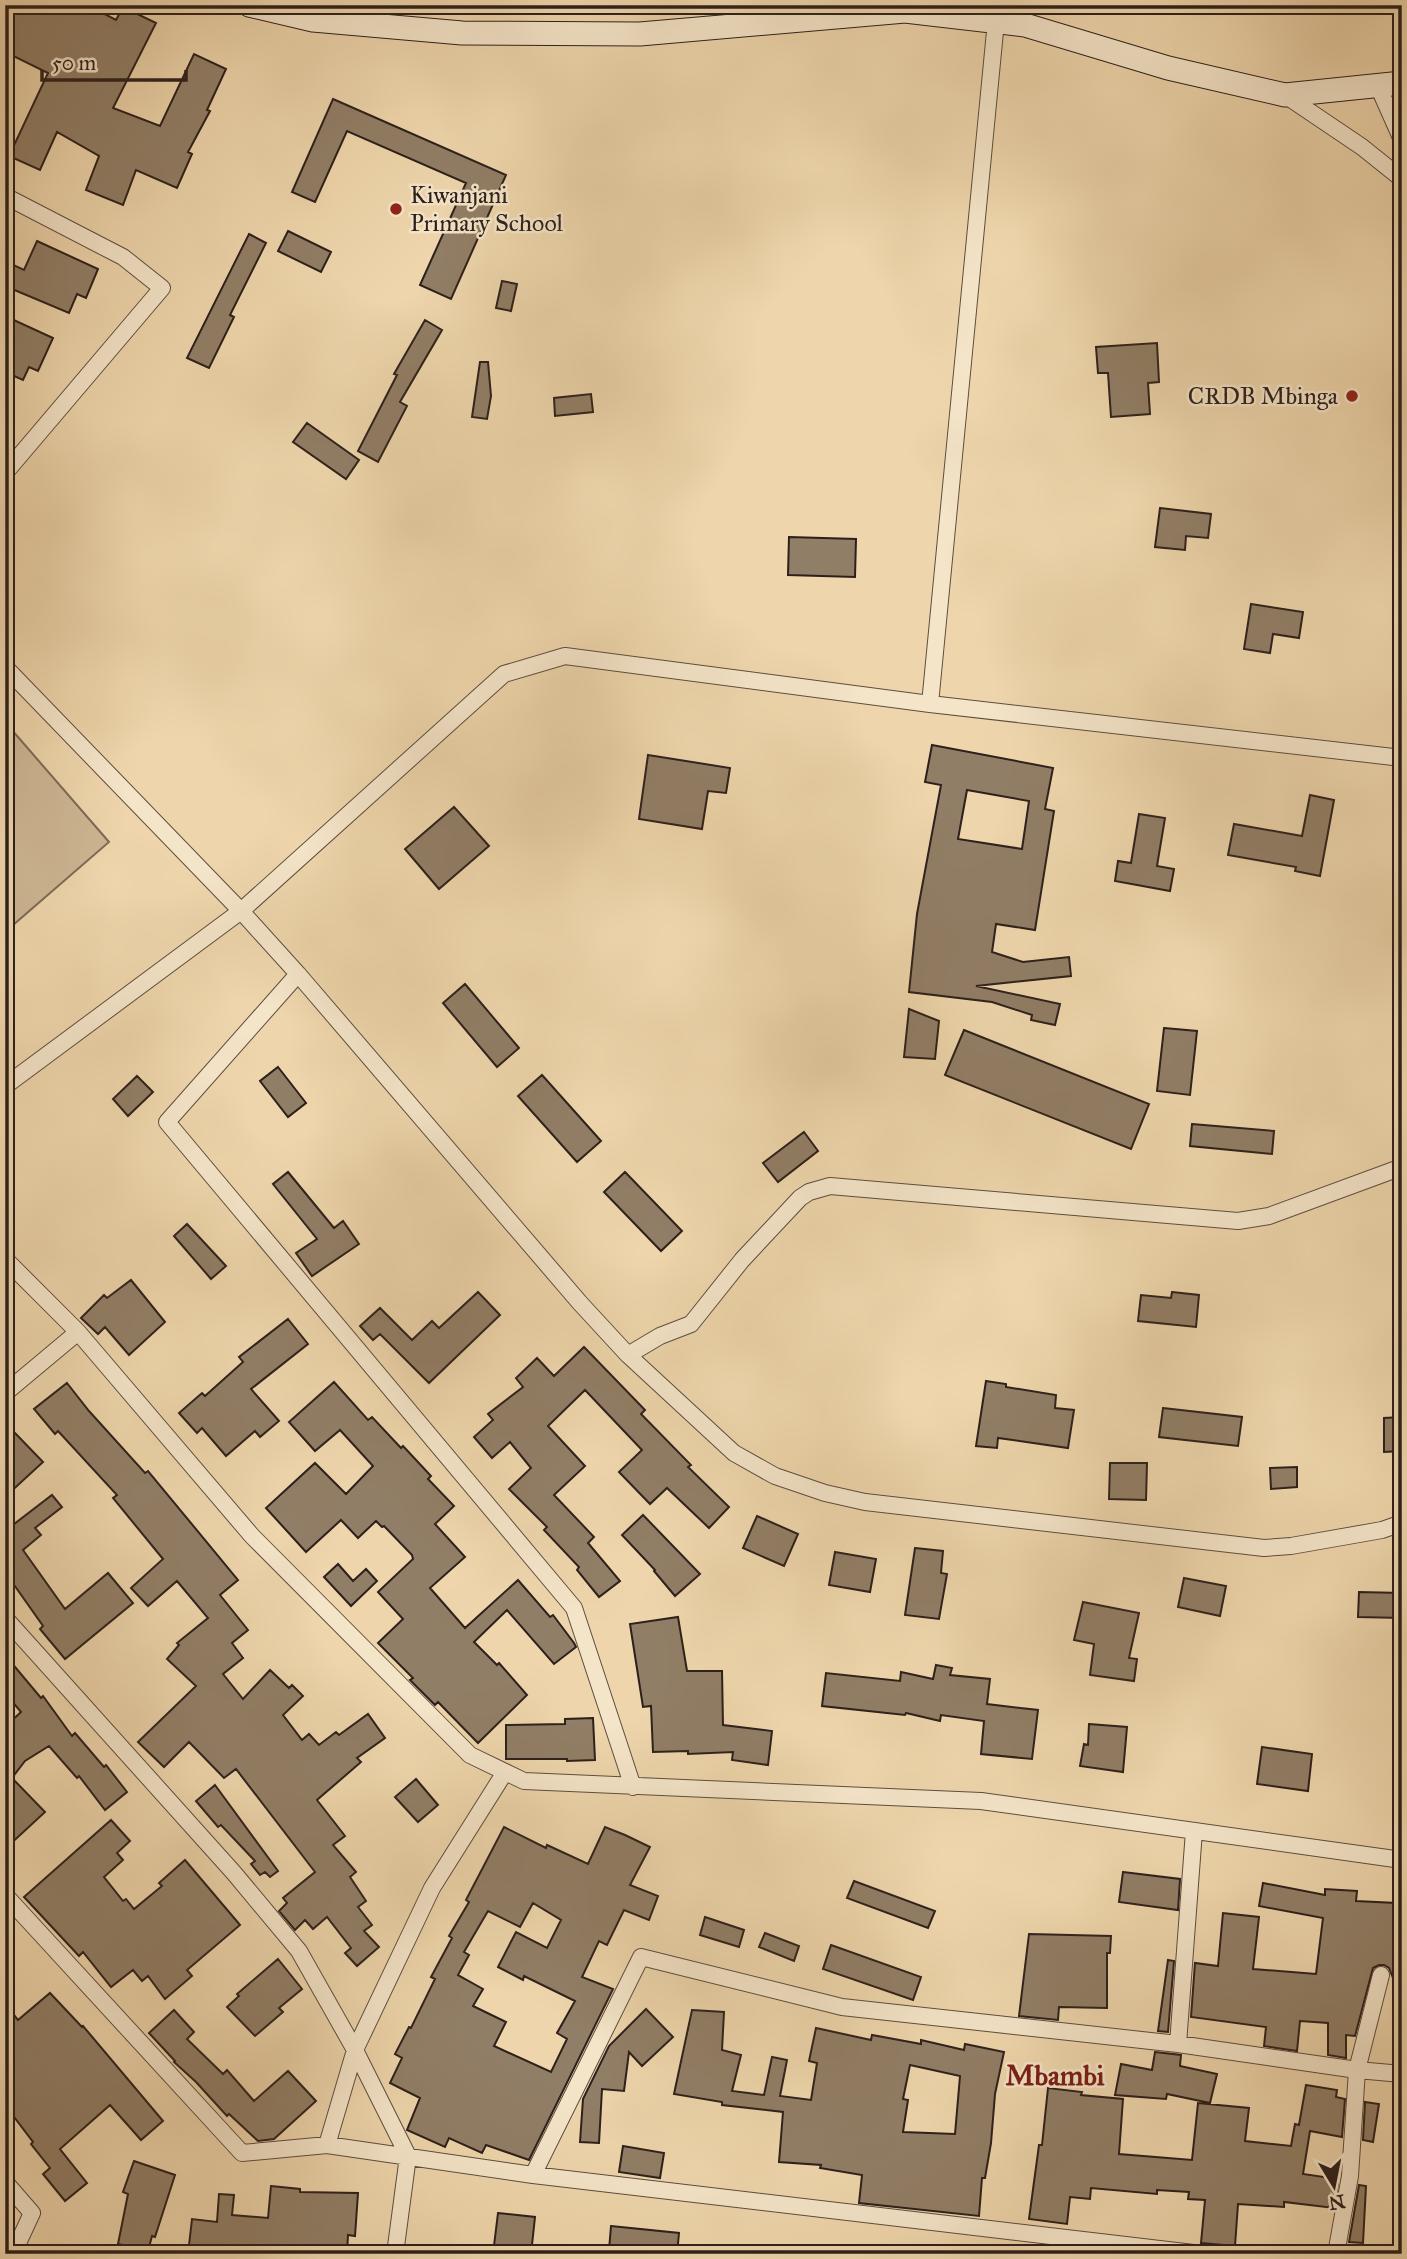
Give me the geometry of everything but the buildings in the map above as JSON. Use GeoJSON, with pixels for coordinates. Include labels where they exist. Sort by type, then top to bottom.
{"type":"FeatureCollection","features":[{"type":"Feature","properties":{"kind":"street"},"geometry":{"type":"LineString","coordinates":[[250,5],[462,33],[626,34],[769,14],[905,11],[995,13],[1025,25],[1168,68],[1285,95],[1402,83]]}},
{"type":"Feature","properties":{"kind":"street"},"geometry":{"type":"LineString","coordinates":[[930,705],[995,13]]}},
{"type":"Feature","properties":{"kind":"street"},"geometry":{"type":"LineString","coordinates":[[1378,86],[1402,140]]}},
{"type":"Feature","properties":{"kind":"street"},"geometry":{"type":"LineString","coordinates":[[1285,95],[1362,147],[1402,178]]}},
{"type":"Feature","properties":{"kind":"street"},"geometry":{"type":"LineString","coordinates":[[5,197],[123,257],[162,288],[5,473]]}},
{"type":"Feature","properties":{"kind":"street"},"geometry":{"type":"LineString","coordinates":[[5,1086],[241,911],[504,674],[565,656],[930,705],[1402,758]]}},
{"type":"Feature","properties":{"kind":"street"},"geometry":{"type":"LineString","coordinates":[[5,667],[241,911],[628,1355],[734,1453],[775,1476],[825,1493],[865,1502],[1264,1548],[1382,1530],[1402,1523]]}},
{"type":"Feature","properties":{"kind":"street"},"geometry":{"type":"LineString","coordinates":[[298,974],[167,1122],[574,1608],[634,1787]]}},
{"type":"Feature","properties":{"kind":"street"},"geometry":{"type":"LineString","coordinates":[[628,1355],[660,1336],[691,1324],[742,1260],[800,1198],[821,1188],[830,1186],[1238,1221],[1269,1216],[1402,1167]]}},
{"type":"Feature","properties":{"kind":"street"},"geometry":{"type":"LineString","coordinates":[[5,1259],[78,1332],[252,1536],[470,1755],[524,1781],[981,1801],[1402,1860]]}},
{"type":"Feature","properties":{"kind":"street"},"geometry":{"type":"LineString","coordinates":[[5,1393],[78,1332]]}},
{"type":"Feature","properties":{"kind":"street"},"geometry":{"type":"LineString","coordinates":[[5,1618],[234,1873],[299,1951],[355,2050],[408,2156],[395,2254]]}},
{"type":"Feature","properties":{"kind":"street"},"geometry":{"type":"LineString","coordinates":[[327,2145],[355,2050],[432,1888],[505,1772]]}},
{"type":"Feature","properties":{"kind":"street"},"geometry":{"type":"LineString","coordinates":[[1178,2043],[1194,1831]]}},
{"type":"Feature","properties":{"kind":"street"},"geometry":{"type":"LineString","coordinates":[[5,1895],[242,2153],[327,2145],[533,2175],[1202,2254]]}},
{"type":"Feature","properties":{"kind":"street"},"geometry":{"type":"LineString","coordinates":[[533,2175],[641,1957],[842,2007],[1178,2043],[1357,2070],[1402,2074]]}},
{"type":"Feature","properties":{"kind":"street"},"geometry":{"type":"LineString","coordinates":[[1336,2254],[1350,2176],[1357,2070],[1381,1975]]}},
{"type":"Feature","properties":{"kind":"street"},"geometry":{"type":"LineString","coordinates":[[5,2182],[32,2213],[13,2254]]}},
{"type":"Feature","properties":{"kind":"shaded area"},"geometry":{"type":"Polygon","coordinates":[[[5,722],[109,842],[5,932],[5,722]]]}},
{"type":"Feature","properties":{"kind":"place","name":"Kiwanjani Primary School"},"geometry":{"type":"Point","coordinates":[396,209]}},
{"type":"Feature","properties":{"kind":"place","name":"CRDB Mbinga"},"geometry":{"type":"Point","coordinates":[1352,396]}},
{"type":"Feature","properties":{"kind":"district","name":"Mbambi"},"geometry":{"type":"Point","coordinates":[1055,2075]}}]}
